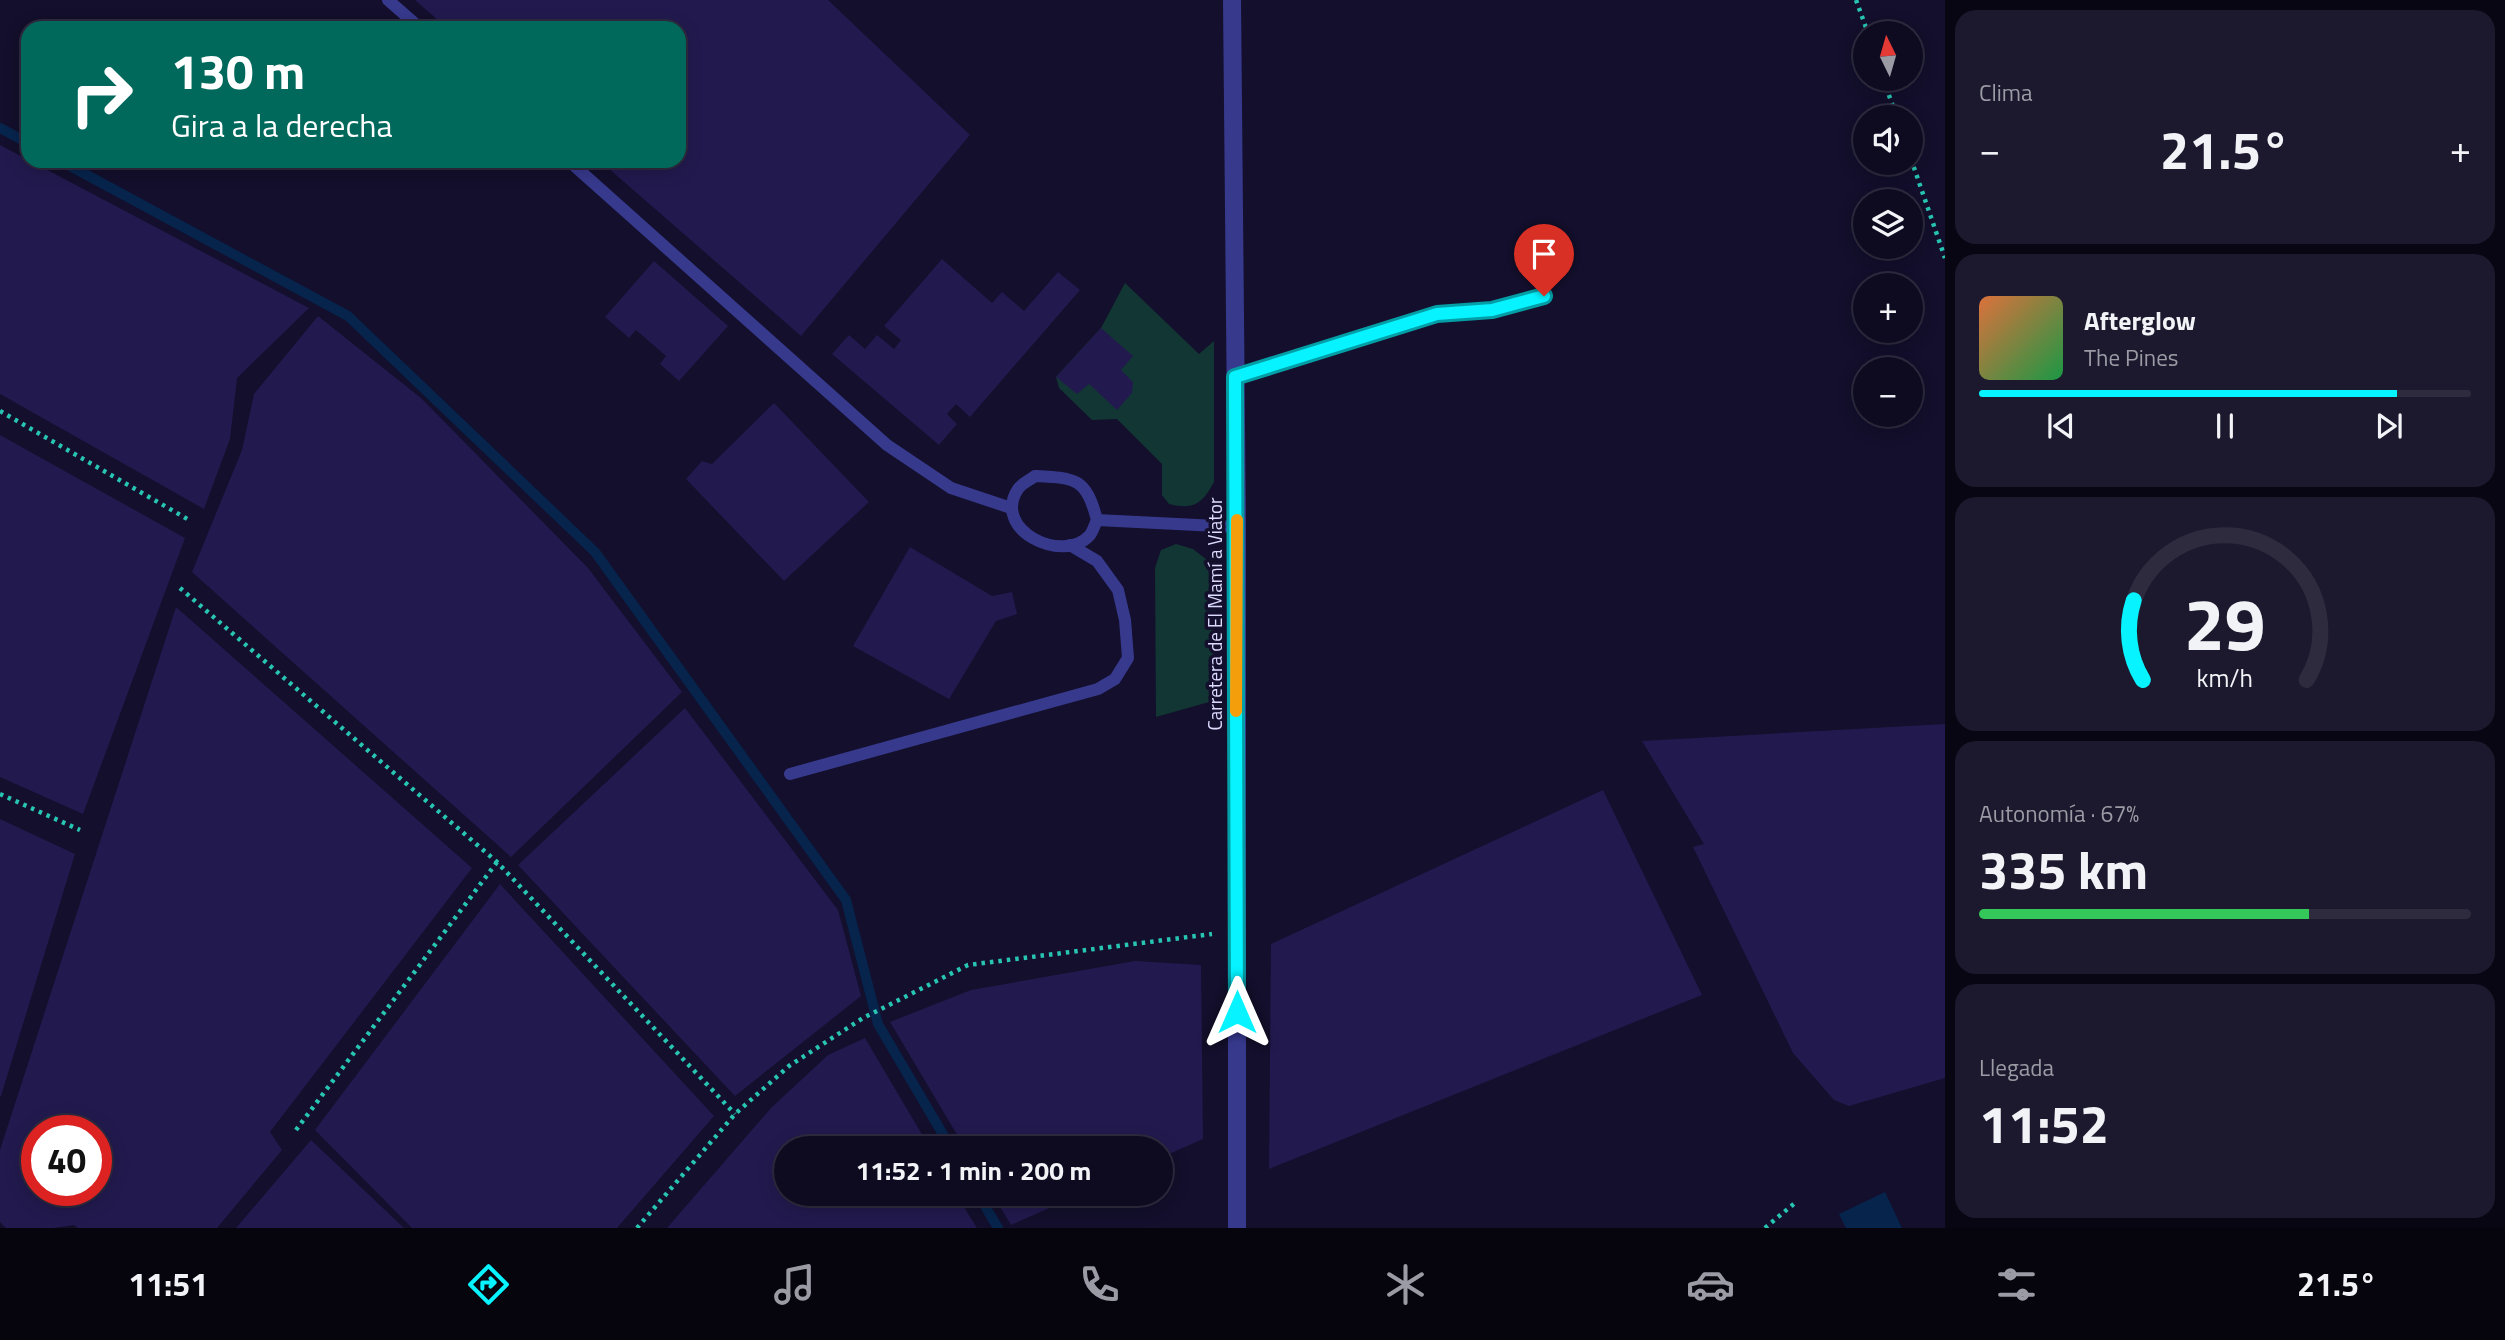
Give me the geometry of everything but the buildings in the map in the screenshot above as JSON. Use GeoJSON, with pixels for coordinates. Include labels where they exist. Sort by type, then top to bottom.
{"type":"FeatureCollection","features":[{"type":"Feature","properties":{"kind":"street","name":"Carretera de El Mamí a Viator"},"geometry":{"type":"LineString","coordinates":[[1232,0],[1237,527],[1237,1228]]}},
{"type":"Feature","properties":{"kind":"lane"},"geometry":{"type":"LineString","coordinates":[[388,0],[412,21]]}},
{"type":"Feature","properties":{"kind":"lane"},"geometry":{"type":"LineString","coordinates":[[577,168],[887,445],[951,488],[1012,508]]}},
{"type":"Feature","properties":{"kind":"lane"},"geometry":{"type":"LineString","coordinates":[[1235,377],[1437,314],[1492,310],[1544,296]]}},
{"type":"Feature","properties":{"kind":"lane"},"geometry":{"type":"LineString","coordinates":[[790,774],[1098,690],[1115,680],[1129,658],[1125,620],[1118,590],[1097,561],[1070,545],[1040,543],[1019,529],[1012,508],[1018,488],[1035,476],[1069,478],[1090,495],[1097,520],[1089,536],[1070,545]]}},
{"type":"Feature","properties":{"kind":"lane"},"geometry":{"type":"LineString","coordinates":[[1097,520],[1237,527]]}},
{"type":"Feature","properties":{"kind":"path"},"geometry":{"type":"LineString","coordinates":[[1856,0],[1864,21]]}},
{"type":"Feature","properties":{"kind":"path"},"geometry":{"type":"LineString","coordinates":[[1916,175],[1945,258]]}},
{"type":"Feature","properties":{"kind":"path"},"geometry":{"type":"LineString","coordinates":[[0,411],[189,520]]}},
{"type":"Feature","properties":{"kind":"path"},"geometry":{"type":"LineString","coordinates":[[180,587],[497,862],[735,1114]]}},
{"type":"Feature","properties":{"kind":"path"},"geometry":{"type":"LineString","coordinates":[[0,794],[80,830]]}},
{"type":"Feature","properties":{"kind":"path"},"geometry":{"type":"LineString","coordinates":[[296,1130],[497,862]]}},
{"type":"Feature","properties":{"kind":"path"},"geometry":{"type":"LineString","coordinates":[[637,1228],[735,1114],[789,1066],[863,1018],[968,965],[1236,931]]}},
{"type":"Feature","properties":{"kind":"path"},"geometry":{"type":"LineString","coordinates":[[1765,1228],[1796,1202]]}},
{"type":"Feature","properties":{"kind":"green space"},"geometry":{"type":"Polygon","coordinates":[[[1125,283],[1199,354],[1214,341],[1214,482],[1196,504],[1169,504],[1162,495],[1162,464],[1117,419],[1092,420],[1059,388],[1056,377],[1101,328],[1125,283]]]}},
{"type":"Feature","properties":{"kind":"green space"},"geometry":{"type":"Polygon","coordinates":[[[1176,544],[1193,549],[1215,566],[1216,700],[1156,717],[1155,568],[1161,550],[1176,544]]]}},
{"type":"Feature","properties":{"kind":"water"},"geometry":{"type":"Polygon","coordinates":[[[1885,1192],[1902,1228],[1846,1228],[1839,1214],[1885,1192]]]}},
{"type":"Feature","properties":{"kind":"waterway"},"geometry":{"type":"LineString","coordinates":[[0,128],[21,139]]}},
{"type":"Feature","properties":{"kind":"waterway"},"geometry":{"type":"LineString","coordinates":[[74,168],[348,316],[595,552],[846,900],[878,1024],[944,1136]]}},
{"type":"Feature","properties":{"kind":"waterway"},"geometry":{"type":"LineString","coordinates":[[985,1206],[998,1228]]}},
{"type":"Feature","properties":{"kind":"slow traffic"},"geometry":{"type":"LineString","coordinates":[[1236,711],[1237,520]]}},
{"type":"Feature","properties":{"kind":"route"},"geometry":{"type":"LineString","coordinates":[[1237,1012],[1235,377],[1437,314],[1492,310],[1544,296]]}}]}
